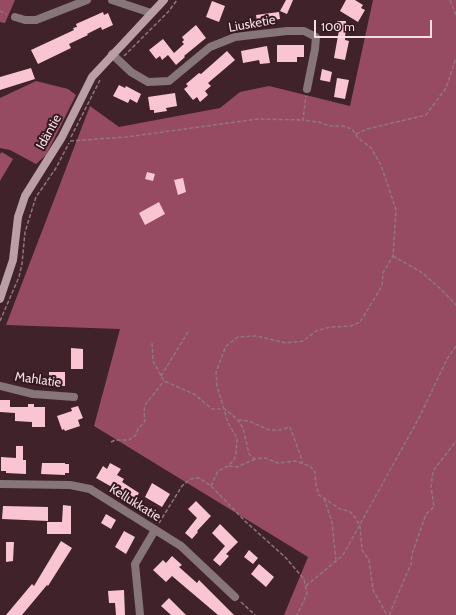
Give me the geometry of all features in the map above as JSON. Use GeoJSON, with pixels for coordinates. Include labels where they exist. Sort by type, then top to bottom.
{"type":"FeatureCollection","features":[{"type":"Feature","properties":{"kind":"street"},"geometry":{"type":"LineString","coordinates":[[15,17],[26,20],[36,20],[87,0]]}},
{"type":"Feature","properties":{"kind":"street"},"geometry":{"type":"LineString","coordinates":[[112,0],[151,13]]}},
{"type":"Feature","properties":{"kind":"street","name":"Idäntie"},"geometry":{"type":"LineString","coordinates":[[0,299],[13,260],[18,216],[26,196],[62,137],[92,77],[164,0]]}},
{"type":"Feature","properties":{"kind":"street","name":"Liusketie"},"geometry":{"type":"LineString","coordinates":[[112,54],[130,72],[148,82],[169,81],[210,47],[235,37],[287,31],[304,31],[316,37],[307,89]]}},
{"type":"Feature","properties":{"kind":"street","name":"Mahlatie"},"geometry":{"type":"LineString","coordinates":[[0,386],[33,394],[74,397]]}},
{"type":"Feature","properties":{"kind":"street","name":"Kellukkatie"},"geometry":{"type":"LineString","coordinates":[[0,484],[70,485],[90,489],[181,546],[235,597]]}},
{"type":"Feature","properties":{"kind":"street"},"geometry":{"type":"LineString","coordinates":[[140,615],[135,564],[155,530]]}},
{"type":"Feature","properties":{"kind":"path"},"geometry":{"type":"LineString","coordinates":[[119,61],[168,12],[177,0]]}},
{"type":"Feature","properties":{"kind":"path"},"geometry":{"type":"LineString","coordinates":[[450,0],[456,15]]}},
{"type":"Feature","properties":{"kind":"path"},"geometry":{"type":"LineString","coordinates":[[356,134],[367,129],[426,115],[446,88],[456,58]]}},
{"type":"Feature","properties":{"kind":"path"},"geometry":{"type":"LineString","coordinates":[[0,321],[19,277],[22,264],[25,232],[36,197],[56,168],[101,80]]}},
{"type":"Feature","properties":{"kind":"path"},"geometry":{"type":"LineString","coordinates":[[303,120],[307,89]]}},
{"type":"Feature","properties":{"kind":"path"},"geometry":{"type":"LineString","coordinates":[[70,140],[126,137],[258,119],[303,120],[319,122],[329,126],[343,126],[352,130],[371,148],[385,174],[396,210],[393,256],[383,274],[382,286],[360,322],[352,326],[330,327],[316,331],[303,341],[286,344],[256,336],[238,337],[226,346],[216,372],[217,386],[228,423],[237,438],[234,460],[228,466],[218,471],[211,486]]}},
{"type":"Feature","properties":{"kind":"path"},"geometry":{"type":"LineString","coordinates":[[393,256],[421,272],[442,290],[456,305]]}},
{"type":"Feature","properties":{"kind":"path"},"geometry":{"type":"LineString","coordinates":[[161,376],[188,332]]}},
{"type":"Feature","properties":{"kind":"path"},"geometry":{"type":"LineString","coordinates":[[152,344],[151,354],[153,361],[164,381],[194,394],[212,410],[225,409],[238,420],[243,428],[249,454],[255,459]]}},
{"type":"Feature","properties":{"kind":"path"},"geometry":{"type":"LineString","coordinates":[[306,586],[344,555],[420,416],[447,359],[456,346]]}},
{"type":"Feature","properties":{"kind":"path"},"geometry":{"type":"LineString","coordinates":[[111,442],[115,440],[129,440],[136,435],[138,429],[145,421],[145,405],[164,381]]}},
{"type":"Feature","properties":{"kind":"path"},"geometry":{"type":"LineString","coordinates":[[238,420],[249,421],[269,430],[280,430],[290,427],[302,463]]}},
{"type":"Feature","properties":{"kind":"path"},"geometry":{"type":"LineString","coordinates":[[388,615],[410,564],[426,514],[434,507],[431,487],[433,470],[456,441]]}},
{"type":"Feature","properties":{"kind":"path"},"geometry":{"type":"LineString","coordinates":[[228,466],[237,467],[255,459],[265,458],[278,463],[295,461],[310,466],[315,472],[319,495],[340,509],[349,511],[360,526],[362,550],[369,560],[373,590],[388,615]]}},
{"type":"Feature","properties":{"kind":"path"},"geometry":{"type":"LineString","coordinates":[[155,530],[182,486],[190,479],[199,478],[211,486],[246,522],[285,557],[304,580],[307,594],[297,615]]}},
{"type":"Feature","properties":{"kind":"path"},"geometry":{"type":"LineString","coordinates":[[324,498],[332,522],[336,561]]}},
{"type":"Feature","properties":{"kind":"path"},"geometry":{"type":"LineString","coordinates":[[235,597],[255,615]]}},
{"type":"Feature","properties":{"kind":"shaded area"},"geometry":{"type":"Polygon","coordinates":[[[0,0],[15,0],[5,23],[0,22],[0,0]]]}},
{"type":"Feature","properties":{"kind":"shaded area"},"geometry":{"type":"Polygon","coordinates":[[[373,0],[456,0],[456,615],[284,615],[308,557],[94,426],[120,329],[6,325],[90,106],[119,127],[220,108],[240,92],[269,86],[350,106],[373,0]]]}},
{"type":"Feature","properties":{"kind":"shaded area"},"geometry":{"type":"Polygon","coordinates":[[[36,81],[68,89],[76,95],[46,155],[36,164],[10,150],[0,148],[0,98],[36,81]]]}},
{"type":"Feature","properties":{"kind":"shaded area"},"geometry":{"type":"Polygon","coordinates":[[[2,152],[13,159],[0,181],[0,154],[2,152]]]}},
{"type":"Feature","properties":{"kind":"building"},"geometry":{"type":"Polygon","coordinates":[[[286,0],[293,0],[287,14],[280,11],[286,0]]]}},
{"type":"Feature","properties":{"kind":"building"},"geometry":{"type":"Polygon","coordinates":[[[346,0],[355,0],[363,5],[361,8],[365,10],[358,22],[340,11],[346,0]]]}},
{"type":"Feature","properties":{"kind":"building"},"geometry":{"type":"Polygon","coordinates":[[[212,1],[225,6],[219,22],[206,17],[212,1]]]}},
{"type":"Feature","properties":{"kind":"building"},"geometry":{"type":"Polygon","coordinates":[[[103,12],[104,15],[108,13],[113,25],[102,30],[101,27],[87,34],[88,35],[69,44],[71,48],[38,64],[31,50],[74,30],[73,28],[77,27],[76,24],[103,12]]]}},
{"type":"Feature","properties":{"kind":"building"},"geometry":{"type":"Polygon","coordinates":[[[279,12],[280,19],[257,22],[256,15],[279,12]]]}},
{"type":"Feature","properties":{"kind":"building"},"geometry":{"type":"Polygon","coordinates":[[[337,21],[346,21],[345,40],[349,41],[345,60],[334,58],[339,30],[337,30],[337,21]]]}},
{"type":"Feature","properties":{"kind":"building"},"geometry":{"type":"Polygon","coordinates":[[[196,25],[206,38],[184,56],[185,57],[176,65],[168,55],[162,60],[160,56],[156,59],[149,50],[163,39],[174,53],[184,44],[182,42],[184,40],[182,37],[196,25]]]}},
{"type":"Feature","properties":{"kind":"building"},"geometry":{"type":"Polygon","coordinates":[[[277,45],[304,45],[304,57],[297,57],[297,62],[277,62],[277,45]]]}},
{"type":"Feature","properties":{"kind":"building"},"geometry":{"type":"Polygon","coordinates":[[[267,46],[270,63],[260,64],[259,60],[243,63],[241,51],[267,46]]]}},
{"type":"Feature","properties":{"kind":"building"},"geometry":{"type":"Polygon","coordinates":[[[227,51],[235,60],[208,83],[211,86],[205,91],[208,95],[200,102],[197,97],[193,100],[184,89],[188,86],[186,84],[199,73],[201,74],[227,51]]]}},
{"type":"Feature","properties":{"kind":"building"},"geometry":{"type":"Polygon","coordinates":[[[31,68],[35,79],[0,90],[0,77],[31,68]]]}},
{"type":"Feature","properties":{"kind":"building"},"geometry":{"type":"Polygon","coordinates":[[[322,69],[332,72],[330,82],[320,80],[322,69]]]}},
{"type":"Feature","properties":{"kind":"building"},"geometry":{"type":"Polygon","coordinates":[[[337,78],[349,80],[345,99],[334,97],[337,78]]]}},
{"type":"Feature","properties":{"kind":"building"},"geometry":{"type":"Polygon","coordinates":[[[119,85],[125,88],[126,86],[141,94],[137,103],[130,99],[128,103],[113,96],[119,85]]]}},
{"type":"Feature","properties":{"kind":"building"},"geometry":{"type":"Polygon","coordinates":[[[175,93],[177,106],[166,108],[167,111],[154,113],[154,110],[150,110],[148,97],[175,93]]]}},
{"type":"Feature","properties":{"kind":"building"},"geometry":{"type":"Polygon","coordinates":[[[147,172],[155,174],[153,181],[145,179],[147,172]]]}},
{"type":"Feature","properties":{"kind":"building"},"geometry":{"type":"Polygon","coordinates":[[[183,178],[186,192],[178,195],[174,180],[183,178]]]}},
{"type":"Feature","properties":{"kind":"building"},"geometry":{"type":"Polygon","coordinates":[[[159,202],[165,214],[145,225],[139,213],[159,202]]]}},
{"type":"Feature","properties":{"kind":"building"},"geometry":{"type":"Polygon","coordinates":[[[71,348],[83,349],[83,369],[71,369],[71,348]]]}},
{"type":"Feature","properties":{"kind":"building"},"geometry":{"type":"Polygon","coordinates":[[[49,372],[65,372],[65,386],[49,385],[49,372]]]}},
{"type":"Feature","properties":{"kind":"building"},"geometry":{"type":"Polygon","coordinates":[[[0,400],[10,400],[10,407],[28,407],[28,404],[34,404],[34,407],[45,407],[45,427],[32,427],[32,422],[15,421],[15,413],[0,412],[0,400]]]}},
{"type":"Feature","properties":{"kind":"building"},"geometry":{"type":"Polygon","coordinates":[[[78,406],[83,418],[78,420],[80,426],[65,431],[64,429],[62,430],[57,416],[72,411],[71,408],[78,406]]]}},
{"type":"Feature","properties":{"kind":"building"},"geometry":{"type":"Polygon","coordinates":[[[16,446],[23,446],[23,460],[26,460],[26,474],[6,473],[6,471],[1,471],[1,457],[16,458],[16,446]]]}},
{"type":"Feature","properties":{"kind":"building"},"geometry":{"type":"Polygon","coordinates":[[[42,463],[69,464],[69,473],[65,473],[65,475],[41,474],[42,463]]]}},
{"type":"Feature","properties":{"kind":"building"},"geometry":{"type":"Polygon","coordinates":[[[110,463],[121,469],[117,475],[124,479],[122,482],[139,493],[133,502],[125,497],[126,495],[96,478],[103,466],[107,469],[110,463]]]}},
{"type":"Feature","properties":{"kind":"building"},"geometry":{"type":"Polygon","coordinates":[[[152,483],[170,494],[162,507],[145,497],[152,483]]]}},
{"type":"Feature","properties":{"kind":"building"},"geometry":{"type":"Polygon","coordinates":[[[196,501],[211,516],[197,531],[198,532],[192,539],[185,533],[197,518],[188,509],[196,501]]]}},
{"type":"Feature","properties":{"kind":"building"},"geometry":{"type":"Polygon","coordinates":[[[63,505],[71,506],[71,534],[47,534],[47,522],[62,522],[63,505]]]}},
{"type":"Feature","properties":{"kind":"building"},"geometry":{"type":"Polygon","coordinates":[[[3,506],[48,507],[48,521],[2,519],[3,506]]]}},
{"type":"Feature","properties":{"kind":"building"},"geometry":{"type":"Polygon","coordinates":[[[106,514],[116,520],[111,529],[101,523],[106,514]]]}},
{"type":"Feature","properties":{"kind":"building"},"geometry":{"type":"Polygon","coordinates":[[[220,524],[238,542],[226,554],[229,556],[220,566],[213,560],[225,546],[212,533],[220,524]]]}},
{"type":"Feature","properties":{"kind":"building"},"geometry":{"type":"Polygon","coordinates":[[[124,531],[135,537],[126,554],[115,547],[124,531]]]}},
{"type":"Feature","properties":{"kind":"building"},"geometry":{"type":"Polygon","coordinates":[[[61,541],[72,548],[48,586],[47,585],[22,615],[6,615],[32,584],[34,586],[61,541]]]}},
{"type":"Feature","properties":{"kind":"building"},"geometry":{"type":"Polygon","coordinates":[[[6,542],[14,542],[13,561],[6,562],[6,542]]]}},
{"type":"Feature","properties":{"kind":"building"},"geometry":{"type":"Polygon","coordinates":[[[249,550],[258,558],[253,564],[244,557],[249,550]]]}},
{"type":"Feature","properties":{"kind":"building"},"geometry":{"type":"Polygon","coordinates":[[[172,556],[182,565],[179,567],[197,583],[199,580],[234,615],[218,615],[172,576],[166,582],[153,570],[163,560],[166,563],[172,556]]]}},
{"type":"Feature","properties":{"kind":"building"},"geometry":{"type":"Polygon","coordinates":[[[259,564],[274,577],[266,587],[251,574],[259,564]]]}},
{"type":"Feature","properties":{"kind":"building"},"geometry":{"type":"Polygon","coordinates":[[[124,590],[125,615],[116,615],[115,603],[109,603],[108,591],[124,590]]]}},
{"type":"Feature","properties":{"kind":"building"},"geometry":{"type":"Polygon","coordinates":[[[169,598],[186,615],[171,615],[161,606],[169,598]]]}}]}
